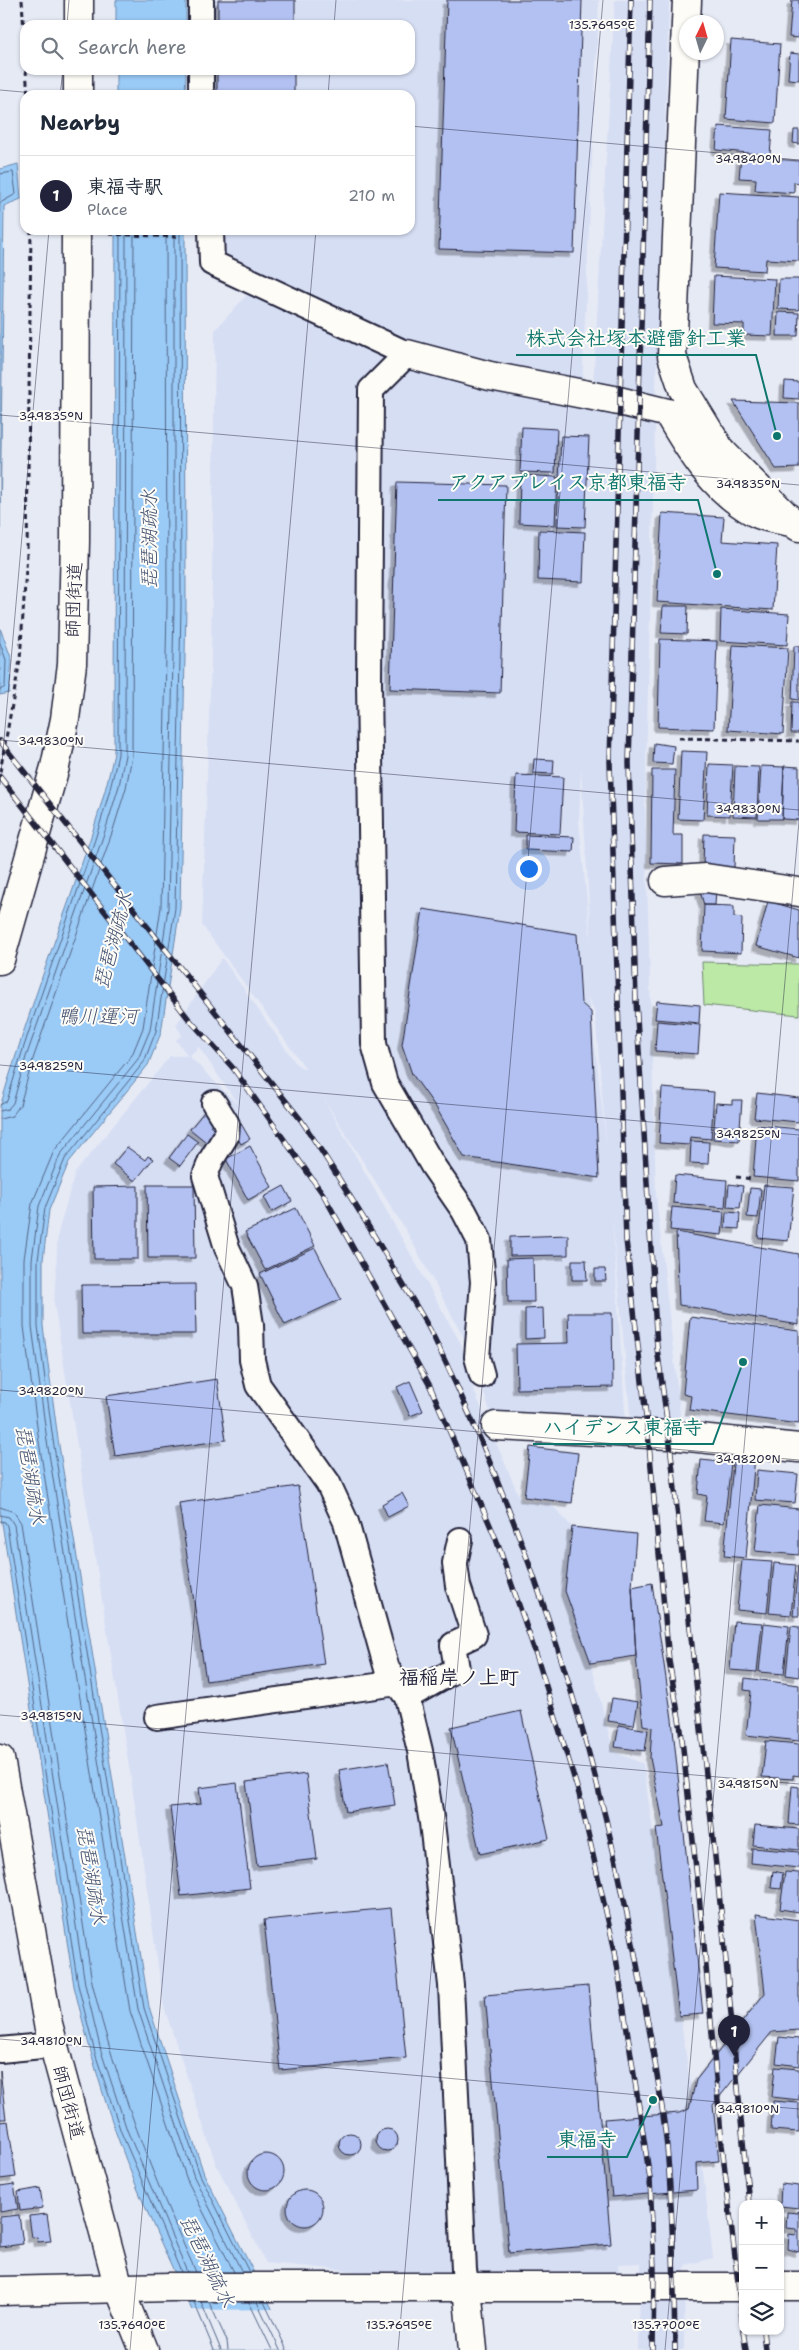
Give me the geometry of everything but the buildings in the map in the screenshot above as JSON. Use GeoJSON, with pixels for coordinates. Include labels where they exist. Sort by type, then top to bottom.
{"type":"FeatureCollection","features":[{"type":"Feature","properties":{"kind":"street"},"geometry":{"type":"LineString","coordinates":[[79,0],[79,20]]}},
{"type":"Feature","properties":{"kind":"street"},"geometry":{"type":"LineString","coordinates":[[686,0],[672,356],[683,389],[721,451],[796,525]]}},
{"type":"Feature","properties":{"kind":"street"},"geometry":{"type":"LineString","coordinates":[[78,75],[78,90]]}},
{"type":"Feature","properties":{"kind":"street","name":"師団街道"},"geometry":{"type":"LineString","coordinates":[[0,960],[55,768],[65,719],[72,664],[75,541],[89,235]]}},
{"type":"Feature","properties":{"kind":"street"},"geometry":{"type":"LineString","coordinates":[[407,354],[490,376],[558,388],[668,413],[686,445],[712,479],[755,513],[796,525]]}},
{"type":"Feature","properties":{"kind":"street"},"geometry":{"type":"LineString","coordinates":[[666,881],[706,878],[799,892]]}},
{"type":"Feature","properties":{"kind":"street"},"geometry":{"type":"LineString","coordinates":[[496,1426],[669,1435],[799,1448]]}},
{"type":"Feature","properties":{"kind":"street","name":"師団街道"},"geometry":{"type":"LineString","coordinates":[[0,1759],[22,1892],[53,2045],[119,2288],[144,2350]]}},
{"type":"Feature","properties":{"kind":"street"},"geometry":{"type":"LineString","coordinates":[[784,2286],[799,2286]]}},
{"type":"Feature","properties":{"kind":"street"},"geometry":{"type":"LineString","coordinates":[[0,2291],[170,2287],[739,2287]]}},
{"type":"Feature","properties":{"kind":"street"},"geometry":{"type":"LineString","coordinates":[[466,2287],[473,2350]]}},
{"type":"Feature","properties":{"kind":"lane"},"geometry":{"type":"LineString","coordinates":[[201,0],[201,20]]}},
{"type":"Feature","properties":{"kind":"lane"},"geometry":{"type":"LineString","coordinates":[[201,75],[201,90]]}},
{"type":"Feature","properties":{"kind":"lane"},"geometry":{"type":"LineString","coordinates":[[211,235],[212,263],[407,354],[371,390],[369,682],[374,1044],[385,1084],[433,1166],[464,1211],[479,1240],[483,1282],[477,1357],[482,1375]]}},
{"type":"Feature","properties":{"kind":"lane"},"geometry":{"type":"LineString","coordinates":[[214,1103],[227,1124],[226,1136],[211,1160],[205,1176],[228,1248],[245,1286],[251,1324],[252,1360],[258,1385],[328,1483],[346,1522],[387,1669],[402,1690],[420,1751],[432,1823],[451,1985],[466,2287]]}},
{"type":"Feature","properties":{"kind":"lane"},"geometry":{"type":"LineString","coordinates":[[157,1717],[402,1690],[457,1669],[453,1645],[474,1635],[458,1586],[456,1563],[460,1540]]}},
{"type":"Feature","properties":{"kind":"lane"},"geometry":{"type":"LineString","coordinates":[[0,2050],[53,2045]]}},
{"type":"Feature","properties":{"kind":"path"},"geometry":{"type":"LineString","coordinates":[[22,0],[23,20]]}},
{"type":"Feature","properties":{"kind":"path"},"geometry":{"type":"LineString","coordinates":[[26,75],[28,90]]}},
{"type":"Feature","properties":{"kind":"path"},"geometry":{"type":"LineString","coordinates":[[0,772],[20,660],[27,552],[28,346],[32,235]]}},
{"type":"Feature","properties":{"kind":"path"},"geometry":{"type":"LineString","coordinates":[[144,235],[180,237]]}},
{"type":"Feature","properties":{"kind":"path"},"geometry":{"type":"LineString","coordinates":[[678,738],[799,741]]}},
{"type":"Feature","properties":{"kind":"path"},"geometry":{"type":"LineString","coordinates":[[736,1177],[753,1179]]}},
{"type":"Feature","properties":{"kind":"shaded area"},"geometry":{"type":"Polygon","coordinates":[[[210,0],[599,0],[582,387],[511,365],[413,345],[220,254],[219,235],[415,235],[415,90],[212,90],[211,75],[415,75],[415,20],[210,20],[210,0]]]}},
{"type":"Feature","properties":{"kind":"shaded area"},"geometry":{"type":"Polygon","coordinates":[[[615,0],[669,0],[645,805],[656,1196],[682,1432],[631,1423],[612,1215],[626,1427],[490,1411],[469,1347],[408,1234],[321,1094],[461,1344],[474,1391],[521,1501],[550,1503],[572,1527],[565,1591],[591,1663],[613,1751],[643,1764],[702,2163],[713,2258],[685,2265],[684,2350],[638,2350],[641,2263],[618,2264],[619,2277],[447,2279],[266,2263],[216,2164],[164,2007],[132,1785],[54,1303],[58,1233],[75,1173],[170,1056],[188,1056],[176,1040],[182,1035],[176,1025],[222,958],[297,1065],[306,1069],[202,925],[211,660],[215,330],[246,296],[258,297],[592,406],[615,0]],[[581,768],[579,822],[591,944],[591,939],[581,768]],[[587,996],[591,1012],[607,1150],[595,1013],[587,996]],[[199,1047],[189,1056],[237,1104],[199,1047]]]}},
{"type":"Feature","properties":{"kind":"green space"},"geometry":{"type":"Polygon","coordinates":[[[702,962],[799,964],[799,1015],[704,1005],[702,962]]]}},
{"type":"Feature","properties":{"kind":"water"},"geometry":{"type":"Polygon","coordinates":[[[116,0],[186,0],[186,20],[116,20],[116,0]]]}},
{"type":"Feature","properties":{"kind":"water"},"geometry":{"type":"Polygon","coordinates":[[[116,75],[186,75],[185,90],[116,90],[116,75]]]}},
{"type":"Feature","properties":{"kind":"water"},"geometry":{"type":"Polygon","coordinates":[[[18,164],[20,199],[4,206],[0,536],[0,169],[18,164]]]}},
{"type":"Feature","properties":{"kind":"water","name":"鴨川運河"},"geometry":{"type":"Polygon","coordinates":[[[115,235],[185,235],[186,606],[180,908],[161,1033],[148,1065],[69,1162],[49,1210],[43,1260],[43,1326],[58,1439],[149,2007],[204,2174],[293,2350],[210,2350],[149,2215],[116,2133],[93,2060],[74,1986],[0,1510],[0,1107],[16,1054],[95,825],[114,753],[115,235]]]}},
{"type":"Feature","properties":{"kind":"water"},"geometry":{"type":"Polygon","coordinates":[[[0,628],[12,660],[9,693],[0,695],[0,628]]]}},
{"type":"Feature","properties":{"kind":"pier"},"geometry":{"type":"Polygon","coordinates":[[[276,2309],[295,2350],[207,2350],[190,2310],[276,2309]]]}},
{"type":"Feature","properties":{"kind":"railway"},"geometry":{"type":"LineString","coordinates":[[631,0],[610,762],[626,1240],[648,1434],[669,1661],[681,1730],[703,1933],[722,2145],[739,2292]]}},
{"type":"Feature","properties":{"kind":"railway"},"geometry":{"type":"LineString","coordinates":[[650,0],[629,763],[636,1001],[657,1348],[669,1435],[723,1930],[749,2200]]}},
{"type":"Feature","properties":{"kind":"railway"},"geometry":{"type":"LineString","coordinates":[[0,741],[301,1120],[351,1197],[423,1318],[471,1418],[531,1568],[557,1645],[601,1801],[620,1880],[653,2053],[667,2147],[672,2223],[675,2350]]}},
{"type":"Feature","properties":{"kind":"railway"},"geometry":{"type":"LineString","coordinates":[[0,777],[188,1018],[233,1068],[323,1194],[430,1386],[496,1539],[538,1660],[579,1794],[615,1951],[650,2179],[654,2269],[653,2350]]}},
{"type":"Feature","properties":{"kind":"railway"},"geometry":{"type":"LineString","coordinates":[[744,2335],[746,2350]]}},
{"type":"Feature","properties":{"kind":"railway"},"geometry":{"type":"LineString","coordinates":[[763,2335],[765,2350]]}},
{"type":"Feature","properties":{"kind":"place","name":"株式会社塚本避雷針工業"},"geometry":{"type":"Point","coordinates":[777,436]}},
{"type":"Feature","properties":{"kind":"place","name":"アクアプレイス京都東福寺"},"geometry":{"type":"Point","coordinates":[717,574]}},
{"type":"Feature","properties":{"kind":"place","name":"ハイデンス東福寺"},"geometry":{"type":"Point","coordinates":[743,1362]}},
{"type":"Feature","properties":{"kind":"place","name":"東福寺駅"},"geometry":{"type":"Point","coordinates":[734,2056]}},
{"type":"Feature","properties":{"kind":"place","name":"東福寺"},"geometry":{"type":"Point","coordinates":[653,2100]}},
{"type":"Feature","properties":{"kind":"district","name":"福稲岸ノ上町"},"geometry":{"type":"Point","coordinates":[459,1677]}},
{"type":"Feature","properties":{"kind":"water label","name":"琵琶湖疏水"},"geometry":{"type":"Point","coordinates":[149,539]}},
{"type":"Feature","properties":{"kind":"water label","name":"琵琶湖疏水"},"geometry":{"type":"Point","coordinates":[113,940]}},
{"type":"Feature","properties":{"kind":"water label","name":"琵琶湖疏水"},"geometry":{"type":"Point","coordinates":[31,1475]}},
{"type":"Feature","properties":{"kind":"water label","name":"琵琶湖疏水"},"geometry":{"type":"Point","coordinates":[92,1875]}},
{"type":"Feature","properties":{"kind":"water label","name":"琵琶湖疏水"},"geometry":{"type":"Point","coordinates":[208,2261]}}]}
